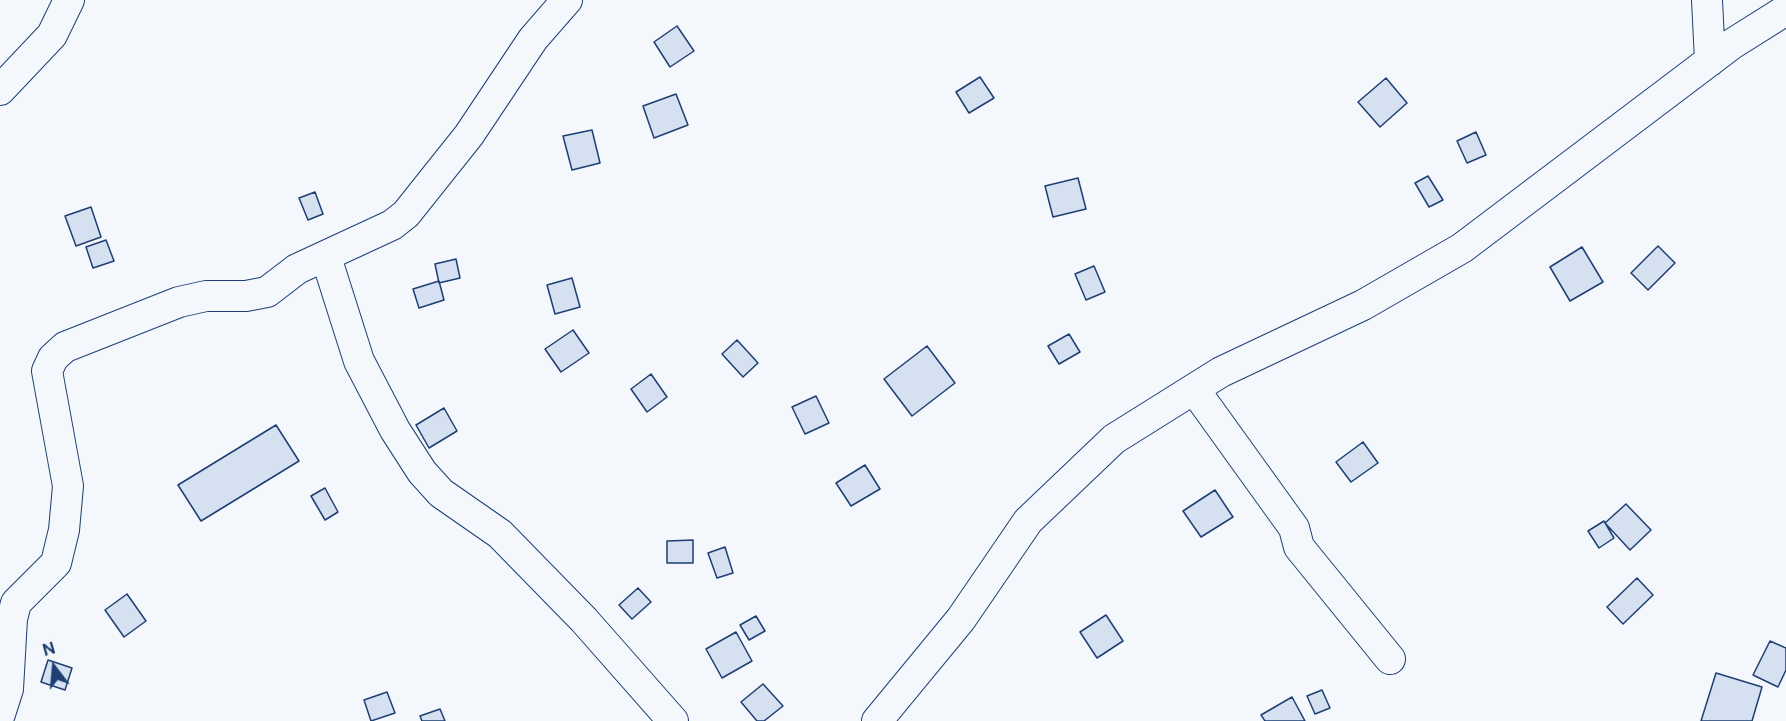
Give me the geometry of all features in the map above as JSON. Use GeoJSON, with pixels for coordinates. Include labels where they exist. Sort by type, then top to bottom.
{"type":"FeatureCollection","features":[{"type":"Feature","properties":{"kind":"street"},"geometry":{"type":"LineString","coordinates":[[0,90],[52,35],[69,0]]}},
{"type":"Feature","properties":{"kind":"street"},"geometry":{"type":"LineString","coordinates":[[0,714],[8,689],[12,619],[16,603],[56,563],[64,530],[68,486],[46,371],[53,358],[74,343],[179,302],[206,296],[246,296],[267,292],[297,269],[392,225],[406,214],[470,135],[533,39],[567,0]]}},
{"type":"Feature","properties":{"kind":"street"},"geometry":{"type":"LineString","coordinates":[[1707,0],[1710,61]]}},
{"type":"Feature","properties":{"kind":"street"},"geometry":{"type":"LineString","coordinates":[[877,721],[961,619],[1028,521],[1114,439],[1221,372],[1363,304],[1462,248],[1710,61],[1786,10]]}},
{"type":"Feature","properties":{"kind":"street"},"geometry":{"type":"LineString","coordinates":[[326,257],[360,361],[395,430],[422,472],[441,494],[500,534],[584,620],[673,721]]}},
{"type":"Feature","properties":{"kind":"street"},"geometry":{"type":"LineString","coordinates":[[1194,389],[1294,528],[1299,547],[1390,659]]}},
{"type":"Feature","properties":{"kind":"building"},"geometry":{"type":"Polygon","coordinates":[[[677,26],[694,51],[670,67],[654,42],[677,26]]]}},
{"type":"Feature","properties":{"kind":"building"},"geometry":{"type":"Polygon","coordinates":[[[980,77],[994,98],[969,113],[956,92],[980,77]]]}},
{"type":"Feature","properties":{"kind":"building"},"geometry":{"type":"Polygon","coordinates":[[[1386,78],[1407,103],[1380,127],[1358,102],[1386,78]]]}},
{"type":"Feature","properties":{"kind":"building"},"geometry":{"type":"Polygon","coordinates":[[[676,94],[688,125],[654,138],[643,106],[676,94]]]}},
{"type":"Feature","properties":{"kind":"building"},"geometry":{"type":"Polygon","coordinates":[[[592,130],[600,163],[572,170],[563,136],[592,130]]]}},
{"type":"Feature","properties":{"kind":"building"},"geometry":{"type":"Polygon","coordinates":[[[1476,132],[1486,155],[1467,163],[1457,141],[1476,132]]]}},
{"type":"Feature","properties":{"kind":"building"},"geometry":{"type":"Polygon","coordinates":[[[1428,176],[1443,200],[1429,207],[1415,183],[1428,176]]]}},
{"type":"Feature","properties":{"kind":"building"},"geometry":{"type":"Polygon","coordinates":[[[1078,178],[1086,209],[1053,217],[1045,186],[1078,178]]]}},
{"type":"Feature","properties":{"kind":"building"},"geometry":{"type":"Polygon","coordinates":[[[315,192],[323,214],[308,220],[299,198],[315,192]]]}},
{"type":"Feature","properties":{"kind":"building"},"geometry":{"type":"Polygon","coordinates":[[[91,207],[101,237],[76,246],[65,216],[91,207]]]}},
{"type":"Feature","properties":{"kind":"building"},"geometry":{"type":"Polygon","coordinates":[[[106,240],[114,261],[93,268],[86,247],[106,240]]]}},
{"type":"Feature","properties":{"kind":"building"},"geometry":{"type":"Polygon","coordinates":[[[1658,246],[1675,263],[1648,290],[1631,273],[1658,246]]]}},
{"type":"Feature","properties":{"kind":"building"},"geometry":{"type":"Polygon","coordinates":[[[1582,247],[1603,282],[1570,301],[1550,267],[1582,247]]]}},
{"type":"Feature","properties":{"kind":"building"},"geometry":{"type":"Polygon","coordinates":[[[456,259],[460,278],[439,283],[435,264],[456,259]]]}},
{"type":"Feature","properties":{"kind":"building"},"geometry":{"type":"Polygon","coordinates":[[[1094,266],[1105,292],[1086,300],[1075,274],[1094,266]]]}},
{"type":"Feature","properties":{"kind":"building"},"geometry":{"type":"Polygon","coordinates":[[[572,278],[580,307],[555,314],[547,285],[572,278]]]}},
{"type":"Feature","properties":{"kind":"building"},"geometry":{"type":"Polygon","coordinates":[[[439,281],[444,300],[419,308],[413,289],[439,281]]]}},
{"type":"Feature","properties":{"kind":"building"},"geometry":{"type":"Polygon","coordinates":[[[573,330],[589,353],[561,372],[545,349],[573,330]]]}},
{"type":"Feature","properties":{"kind":"building"},"geometry":{"type":"Polygon","coordinates":[[[1069,334],[1080,352],[1059,364],[1048,346],[1069,334]]]}},
{"type":"Feature","properties":{"kind":"building"},"geometry":{"type":"Polygon","coordinates":[[[737,340],[758,363],[743,377],[722,354],[737,340]]]}},
{"type":"Feature","properties":{"kind":"building"},"geometry":{"type":"Polygon","coordinates":[[[927,346],[955,383],[912,416],[884,379],[927,346]]]}},
{"type":"Feature","properties":{"kind":"building"},"geometry":{"type":"Polygon","coordinates":[[[651,374],[667,397],[647,412],[631,389],[651,374]]]}},
{"type":"Feature","properties":{"kind":"building"},"geometry":{"type":"Polygon","coordinates":[[[816,396],[829,423],[805,434],[792,407],[816,396]]]}},
{"type":"Feature","properties":{"kind":"building"},"geometry":{"type":"Polygon","coordinates":[[[444,408],[457,431],[429,448],[416,425],[444,408]]]}},
{"type":"Feature","properties":{"kind":"building"},"geometry":{"type":"Polygon","coordinates":[[[276,425],[299,461],[201,521],[178,485],[276,425]]]}},
{"type":"Feature","properties":{"kind":"building"},"geometry":{"type":"Polygon","coordinates":[[[1363,442],[1378,463],[1351,482],[1336,462],[1363,442]]]}},
{"type":"Feature","properties":{"kind":"building"},"geometry":{"type":"Polygon","coordinates":[[[865,465],[880,489],[851,506],[836,483],[865,465]]]}},
{"type":"Feature","properties":{"kind":"building"},"geometry":{"type":"Polygon","coordinates":[[[325,488],[338,512],[325,520],[311,496],[325,488]]]}},
{"type":"Feature","properties":{"kind":"building"},"geometry":{"type":"Polygon","coordinates":[[[1215,490],[1233,517],[1201,537],[1183,511],[1215,490]]]}},
{"type":"Feature","properties":{"kind":"building"},"geometry":{"type":"Polygon","coordinates":[[[1626,504],[1651,530],[1630,550],[1605,523],[1626,504]]]}},
{"type":"Feature","properties":{"kind":"building"},"geometry":{"type":"Polygon","coordinates":[[[1604,521],[1614,538],[1599,548],[1588,531],[1604,521]]]}},
{"type":"Feature","properties":{"kind":"building"},"geometry":{"type":"Polygon","coordinates":[[[693,540],[693,563],[667,563],[667,541],[693,540]]]}},
{"type":"Feature","properties":{"kind":"building"},"geometry":{"type":"Polygon","coordinates":[[[725,547],[733,573],[717,578],[708,553],[725,547]]]}},
{"type":"Feature","properties":{"kind":"building"},"geometry":{"type":"Polygon","coordinates":[[[1637,578],[1653,595],[1623,624],[1607,607],[1637,578]]]}},
{"type":"Feature","properties":{"kind":"building"},"geometry":{"type":"Polygon","coordinates":[[[638,588],[651,602],[632,619],[619,605],[638,588]]]}},
{"type":"Feature","properties":{"kind":"building"},"geometry":{"type":"Polygon","coordinates":[[[127,594],[146,621],[124,637],[105,610],[127,594]]]}},
{"type":"Feature","properties":{"kind":"building"},"geometry":{"type":"Polygon","coordinates":[[[1106,615],[1123,641],[1097,658],[1080,632],[1106,615]]]}},
{"type":"Feature","properties":{"kind":"building"},"geometry":{"type":"Polygon","coordinates":[[[756,616],[765,631],[749,640],[740,625],[756,616]]]}},
{"type":"Feature","properties":{"kind":"building"},"geometry":{"type":"Polygon","coordinates":[[[736,632],[752,661],[722,678],[706,649],[736,632]]]}},
{"type":"Feature","properties":{"kind":"building"},"geometry":{"type":"Polygon","coordinates":[[[1770,641],[1786,648],[1786,670],[1778,687],[1753,675],[1770,641]]]}},
{"type":"Feature","properties":{"kind":"building"},"geometry":{"type":"Polygon","coordinates":[[[48,660],[72,668],[65,690],[41,682],[48,660]]]}},
{"type":"Feature","properties":{"kind":"building"},"geometry":{"type":"Polygon","coordinates":[[[1716,673],[1762,687],[1752,721],[1701,721],[1716,673]]]}},
{"type":"Feature","properties":{"kind":"building"},"geometry":{"type":"Polygon","coordinates":[[[763,684],[783,706],[764,721],[757,721],[741,702],[763,684]]]}},
{"type":"Feature","properties":{"kind":"building"},"geometry":{"type":"Polygon","coordinates":[[[1322,690],[1330,708],[1315,714],[1307,696],[1322,690]]]}},
{"type":"Feature","properties":{"kind":"building"},"geometry":{"type":"Polygon","coordinates":[[[387,692],[395,713],[371,721],[364,700],[387,692]]]}},
{"type":"Feature","properties":{"kind":"building"},"geometry":{"type":"Polygon","coordinates":[[[1292,697],[1305,721],[1265,721],[1261,715],[1292,697]]]}},
{"type":"Feature","properties":{"kind":"building"},"geometry":{"type":"Polygon","coordinates":[[[440,709],[445,721],[422,721],[420,716],[440,709]]]}}]}
